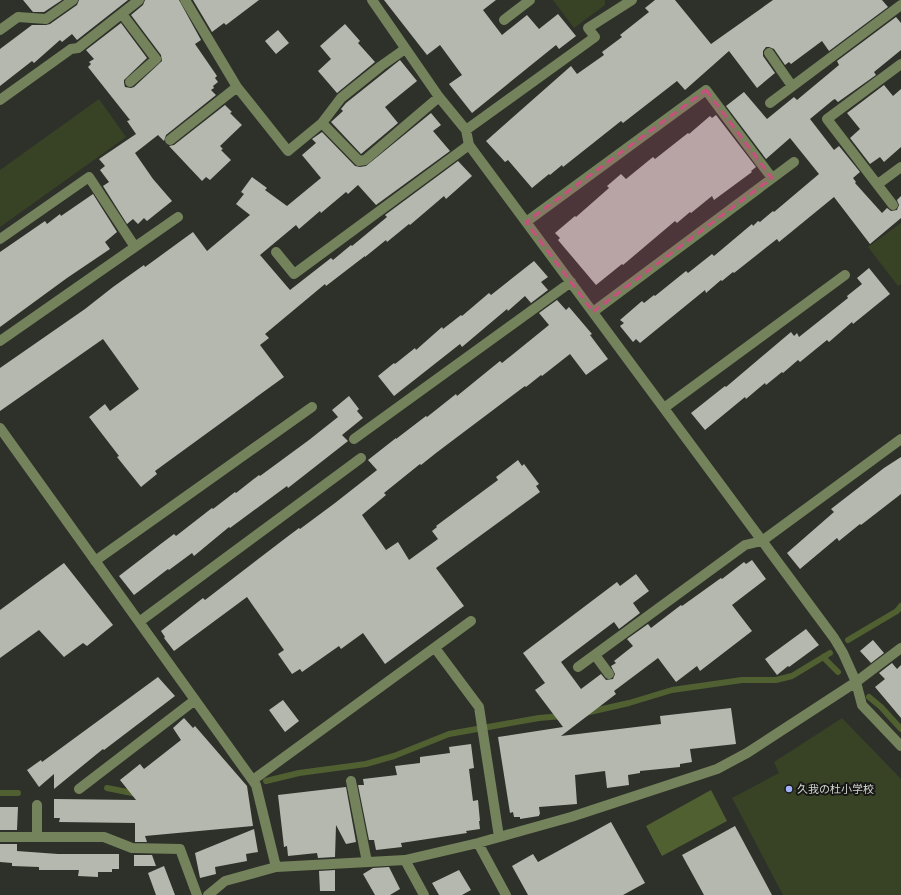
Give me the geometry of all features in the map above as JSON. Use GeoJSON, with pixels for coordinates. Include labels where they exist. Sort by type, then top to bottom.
{"type":"FeatureCollection","features":[{"type":"Feature","properties":{"kind":"street"},"geometry":{"type":"LineString","coordinates":[[0,30],[18,17],[46,19],[73,0]]}},
{"type":"Feature","properties":{"kind":"street"},"geometry":{"type":"LineString","coordinates":[[0,100],[71,49],[78,48],[139,0]]}},
{"type":"Feature","properties":{"kind":"street"},"geometry":{"type":"LineString","coordinates":[[184,0],[237,87],[288,151],[322,122],[341,98],[381,66],[406,49]]}},
{"type":"Feature","properties":{"kind":"street"},"geometry":{"type":"LineString","coordinates":[[372,0],[439,97],[466,130],[469,144],[834,638],[843,653],[856,682],[862,705],[901,746]]}},
{"type":"Feature","properties":{"kind":"street"},"geometry":{"type":"LineString","coordinates":[[504,20],[530,0]]}},
{"type":"Feature","properties":{"kind":"street"},"geometry":{"type":"LineString","coordinates":[[466,130],[595,37],[588,28],[628,1]]}},
{"type":"Feature","properties":{"kind":"street"},"geometry":{"type":"LineString","coordinates":[[770,103],[901,5]]}},
{"type":"Feature","properties":{"kind":"street"},"geometry":{"type":"LineString","coordinates":[[122,14],[156,59],[130,82]]}},
{"type":"Feature","properties":{"kind":"street"},"geometry":{"type":"LineString","coordinates":[[769,52],[792,86]]}},
{"type":"Feature","properties":{"kind":"street"},"geometry":{"type":"LineString","coordinates":[[893,204],[827,119],[901,64]]}},
{"type":"Feature","properties":{"kind":"street"},"geometry":{"type":"LineString","coordinates":[[170,140],[237,87]]}},
{"type":"Feature","properties":{"kind":"street"},"geometry":{"type":"LineString","coordinates":[[526,222],[706,90],[772,178]]}},
{"type":"Feature","properties":{"kind":"street"},"geometry":{"type":"LineString","coordinates":[[322,122],[359,161],[366,160],[439,97]]}},
{"type":"Feature","properties":{"kind":"street"},"geometry":{"type":"LineString","coordinates":[[276,252],[294,274],[469,144]]}},
{"type":"Feature","properties":{"kind":"street"},"geometry":{"type":"LineString","coordinates":[[593,312],[794,162]]}},
{"type":"Feature","properties":{"kind":"street"},"geometry":{"type":"LineString","coordinates":[[878,184],[901,167]]}},
{"type":"Feature","properties":{"kind":"street"},"geometry":{"type":"LineString","coordinates":[[0,239],[89,177],[135,247]]}},
{"type":"Feature","properties":{"kind":"street"},"geometry":{"type":"LineString","coordinates":[[0,341],[178,217]]}},
{"type":"Feature","properties":{"kind":"street"},"geometry":{"type":"LineString","coordinates":[[664,408],[845,275]]}},
{"type":"Feature","properties":{"kind":"street"},"geometry":{"type":"LineString","coordinates":[[354,439],[571,282]]}},
{"type":"Feature","properties":{"kind":"street"},"geometry":{"type":"LineString","coordinates":[[95,560],[312,407]]}},
{"type":"Feature","properties":{"kind":"street"},"geometry":{"type":"LineString","coordinates":[[1,433],[95,560],[256,784],[276,867]]}},
{"type":"Feature","properties":{"kind":"street"},"geometry":{"type":"LineString","coordinates":[[578,667],[745,546],[762,541],[901,438]]}},
{"type":"Feature","properties":{"kind":"street"},"geometry":{"type":"LineString","coordinates":[[139,622],[361,458]]}},
{"type":"Feature","properties":{"kind":"street"},"geometry":{"type":"LineString","coordinates":[[253,780],[471,621]]}},
{"type":"Feature","properties":{"kind":"street"},"geometry":{"type":"LineString","coordinates":[[435,648],[479,707],[499,837]]}},
{"type":"Feature","properties":{"kind":"street"},"geometry":{"type":"LineString","coordinates":[[208,895],[225,881],[276,867],[405,860],[478,843],[571,817],[717,769],[747,753],[856,682],[901,648]]}},
{"type":"Feature","properties":{"kind":"street"},"geometry":{"type":"LineString","coordinates":[[595,655],[609,674]]}},
{"type":"Feature","properties":{"kind":"street"},"geometry":{"type":"LineString","coordinates":[[79,789],[195,700]]}},
{"type":"Feature","properties":{"kind":"street"},"geometry":{"type":"LineString","coordinates":[[351,781],[367,862]]}},
{"type":"Feature","properties":{"kind":"street"},"geometry":{"type":"LineString","coordinates":[[36,837],[37,805]]}},
{"type":"Feature","properties":{"kind":"street"},"geometry":{"type":"LineString","coordinates":[[0,837],[104,837],[132,848],[180,849],[197,895]]}},
{"type":"Feature","properties":{"kind":"street"},"geometry":{"type":"LineString","coordinates":[[478,843],[506,895]]}},
{"type":"Feature","properties":{"kind":"street"},"geometry":{"type":"LineString","coordinates":[[405,860],[424,895]]}},
{"type":"Feature","properties":{"kind":"highlighted area"},"geometry":{"type":"Polygon","coordinates":[[[706,90],[772,178],[593,312],[526,222],[706,90]]]}},
{"type":"Feature","properties":{"kind":"shaded area"},"geometry":{"type":"Polygon","coordinates":[[[553,0],[605,0],[605,5],[574,28],[553,0]]]}},
{"type":"Feature","properties":{"kind":"shaded area"},"geometry":{"type":"Polygon","coordinates":[[[99,99],[126,137],[0,227],[0,170],[99,99]]]}},
{"type":"Feature","properties":{"kind":"shaded area"},"geometry":{"type":"Polygon","coordinates":[[[901,223],[901,284],[898,286],[868,247],[901,223]]]}},
{"type":"Feature","properties":{"kind":"shaded area"},"geometry":{"type":"Polygon","coordinates":[[[842,718],[901,779],[901,895],[783,895],[732,798],[779,773],[774,762],[842,718]]]}},
{"type":"Feature","properties":{"kind":"shaded area"},"geometry":{"type":"Polygon","coordinates":[[[711,790],[727,821],[662,856],[646,826],[711,790]]]}},
{"type":"Feature","properties":{"kind":"building"},"geometry":{"type":"Polygon","coordinates":[[[23,0],[62,0],[44,12],[33,12],[23,0]]]}},
{"type":"Feature","properties":{"kind":"building"},"geometry":{"type":"Polygon","coordinates":[[[79,0],[128,0],[77,40],[72,34],[62,42],[60,40],[34,63],[32,61],[0,86],[0,49],[32,25],[50,24],[77,5],[79,0]]]}},
{"type":"Feature","properties":{"kind":"building"},"geometry":{"type":"Polygon","coordinates":[[[145,0],[179,0],[201,40],[195,44],[217,76],[215,78],[218,82],[211,90],[216,95],[166,135],[164,141],[158,135],[135,153],[153,179],[172,201],[147,221],[144,218],[138,224],[133,219],[127,224],[103,186],[109,182],[100,170],[105,166],[99,159],[136,134],[127,121],[130,120],[88,67],[91,64],[89,62],[94,59],[86,50],[121,23],[147,58],[124,80],[125,87],[134,87],[162,61],[161,55],[131,15],[143,5],[145,0]]]}},
{"type":"Feature","properties":{"kind":"building"},"geometry":{"type":"Polygon","coordinates":[[[193,0],[259,0],[226,25],[224,23],[212,32],[193,0]]]}},
{"type":"Feature","properties":{"kind":"building"},"geometry":{"type":"Polygon","coordinates":[[[384,0],[496,0],[483,10],[502,35],[527,15],[539,29],[558,14],[576,36],[559,49],[556,45],[472,113],[449,84],[462,75],[440,45],[427,55],[384,0]]]}},
{"type":"Feature","properties":{"kind":"building"},"geometry":{"type":"Polygon","coordinates":[[[655,0],[675,0],[711,44],[773,0],[882,0],[888,7],[829,51],[822,41],[791,64],[789,62],[785,65],[774,49],[766,47],[763,51],[763,56],[775,73],[757,88],[729,51],[685,90],[677,81],[623,123],[621,121],[563,167],[562,165],[532,188],[508,160],[505,162],[486,141],[571,66],[577,74],[604,55],[602,52],[622,37],[620,35],[649,12],[645,8],[655,0]]]}},
{"type":"Feature","properties":{"kind":"building"},"geometry":{"type":"Polygon","coordinates":[[[896,17],[901,23],[901,50],[874,72],[876,75],[838,102],[835,99],[833,100],[810,119],[834,150],[839,146],[860,172],[853,178],[856,182],[855,183],[882,213],[887,208],[891,211],[897,210],[899,205],[897,200],[901,196],[901,218],[870,244],[834,197],[779,242],[777,239],[734,273],[733,272],[722,281],[721,280],[706,293],[705,290],[640,343],[636,339],[633,342],[620,326],[624,323],[620,320],[642,301],[644,303],[654,295],[655,296],[686,271],[688,273],[712,254],[714,256],[752,224],[753,226],[773,211],[774,212],[819,174],[790,138],[766,159],[726,106],[744,92],[767,119],[794,97],[797,100],[839,65],[837,61],[896,17]]]}},
{"type":"Feature","properties":{"kind":"building"},"geometry":{"type":"Polygon","coordinates":[[[345,24],[360,41],[358,43],[375,62],[337,93],[318,71],[331,59],[320,46],[345,24]]]}},
{"type":"Feature","properties":{"kind":"building"},"geometry":{"type":"Polygon","coordinates":[[[278,30],[289,43],[276,54],[265,41],[278,30]]]}},
{"type":"Feature","properties":{"kind":"building"},"geometry":{"type":"Polygon","coordinates":[[[400,60],[417,81],[385,107],[398,123],[361,154],[331,122],[343,111],[341,109],[346,103],[400,60]]]}},
{"type":"Feature","properties":{"kind":"building"},"geometry":{"type":"Polygon","coordinates":[[[884,85],[893,96],[901,89],[901,147],[884,162],[880,157],[870,164],[850,138],[860,129],[847,113],[884,85]]]}},
{"type":"Feature","properties":{"kind":"building"},"geometry":{"type":"Polygon","coordinates":[[[225,105],[232,112],[230,113],[242,125],[220,146],[223,149],[221,150],[231,160],[210,180],[206,177],[202,181],[169,146],[174,145],[225,105]]]}},
{"type":"Feature","properties":{"kind":"building"},"geometry":{"type":"Polygon","coordinates":[[[431,113],[441,125],[433,131],[450,151],[376,205],[358,185],[348,194],[346,192],[321,213],[320,211],[299,229],[296,225],[260,255],[290,290],[331,258],[333,260],[351,245],[352,246],[387,217],[385,215],[458,161],[472,176],[446,199],[444,196],[410,225],[409,224],[387,242],[386,240],[326,286],[325,284],[265,334],[269,338],[260,345],[284,377],[155,471],[157,474],[141,487],[117,457],[119,456],[89,417],[105,404],[110,411],[139,389],[103,339],[0,411],[0,368],[85,309],[144,265],[145,267],[193,232],[207,251],[250,215],[236,204],[244,194],[241,192],[252,177],[267,188],[265,190],[287,206],[321,178],[302,155],[316,143],[312,139],[322,132],[355,166],[366,166],[431,113]]]}},
{"type":"Feature","properties":{"kind":"building"},"geometry":{"type":"Polygon","coordinates":[[[716,115],[756,167],[751,171],[752,172],[714,200],[712,196],[677,223],[675,221],[623,265],[622,264],[596,285],[558,240],[560,238],[555,233],[609,188],[607,186],[621,174],[626,179],[653,157],[655,159],[688,133],[689,134],[710,116],[712,118],[716,115]]]}},
{"type":"Feature","properties":{"kind":"building"},"geometry":{"type":"Polygon","coordinates":[[[93,194],[117,232],[105,242],[110,249],[67,278],[0,327],[0,252],[45,221],[47,224],[60,214],[61,216],[93,194]]]}},
{"type":"Feature","properties":{"kind":"building"},"geometry":{"type":"Polygon","coordinates":[[[534,261],[548,277],[541,282],[548,290],[531,303],[525,296],[508,311],[507,309],[462,347],[460,344],[394,396],[378,376],[415,348],[416,350],[442,327],[443,329],[461,315],[462,316],[489,293],[491,295],[534,261]]]}},
{"type":"Feature","properties":{"kind":"building"},"geometry":{"type":"Polygon","coordinates":[[[869,268],[890,294],[853,324],[852,322],[829,342],[827,340],[800,362],[798,360],[766,385],[765,383],[746,399],[745,397],[705,430],[691,413],[725,386],[726,387],[791,332],[794,336],[797,333],[799,337],[848,298],[847,296],[862,284],[857,278],[869,268]]]}},
{"type":"Feature","properties":{"kind":"building"},"geometry":{"type":"Polygon","coordinates":[[[557,300],[566,310],[569,307],[592,334],[590,335],[608,359],[586,375],[570,354],[542,376],[541,375],[526,387],[525,386],[421,465],[420,464],[384,493],[386,495],[362,515],[386,550],[398,542],[409,560],[438,539],[432,531],[437,527],[436,526],[498,480],[496,477],[518,460],[522,466],[524,464],[539,484],[536,486],[540,492],[436,568],[464,606],[385,664],[363,633],[341,649],[339,646],[302,672],[300,669],[292,674],[278,654],[284,650],[247,597],[174,651],[164,638],[165,637],[161,631],[203,598],[205,600],[377,470],[368,460],[456,394],[457,396],[500,361],[502,363],[549,325],[539,313],[557,300]]]}},
{"type":"Feature","properties":{"kind":"building"},"geometry":{"type":"Polygon","coordinates":[[[349,396],[359,409],[357,411],[363,418],[342,435],[348,441],[288,488],[287,486],[230,528],[229,527],[194,556],[192,553],[134,595],[119,576],[174,534],[176,536],[212,508],[213,509],[235,492],[236,493],[309,440],[338,417],[332,410],[349,396]]]}},
{"type":"Feature","properties":{"kind":"building"},"geometry":{"type":"Polygon","coordinates":[[[901,457],[901,494],[839,541],[837,538],[800,569],[787,553],[834,512],[831,509],[884,468],[901,457]]]}},
{"type":"Feature","properties":{"kind":"building"},"geometry":{"type":"Polygon","coordinates":[[[752,560],[766,579],[732,605],[752,631],[700,671],[697,666],[676,682],[658,658],[614,691],[616,694],[561,736],[661,724],[660,716],[731,708],[736,744],[690,749],[692,762],[680,764],[680,767],[640,771],[640,773],[628,775],[629,785],[607,788],[605,771],[575,775],[577,804],[539,807],[539,816],[520,819],[520,817],[514,817],[513,812],[510,813],[498,737],[563,727],[535,690],[545,683],[523,653],[617,582],[620,586],[636,574],[649,591],[633,603],[640,613],[619,629],[614,622],[561,662],[581,689],[601,674],[606,680],[613,679],[615,674],[611,666],[616,663],[614,661],[633,646],[627,639],[648,624],[651,628],[681,605],[682,606],[721,578],[722,579],[744,562],[746,564],[752,560]]]}},
{"type":"Feature","properties":{"kind":"building"},"geometry":{"type":"Polygon","coordinates":[[[64,563],[113,625],[87,646],[83,643],[64,657],[39,630],[0,658],[0,610],[64,563]]]}},
{"type":"Feature","properties":{"kind":"building"},"geometry":{"type":"Polygon","coordinates":[[[806,629],[819,645],[777,675],[765,659],[806,629]]]}},
{"type":"Feature","properties":{"kind":"building"},"geometry":{"type":"Polygon","coordinates":[[[873,640],[884,653],[871,663],[860,651],[873,640]]]}},
{"type":"Feature","properties":{"kind":"building"},"geometry":{"type":"Polygon","coordinates":[[[892,663],[897,669],[901,665],[901,718],[875,687],[885,679],[879,673],[892,663]]]}},
{"type":"Feature","properties":{"kind":"building"},"geometry":{"type":"Polygon","coordinates":[[[158,677],[175,696],[104,750],[103,749],[54,789],[54,774],[39,787],[27,770],[41,760],[42,762],[158,677]]]}},
{"type":"Feature","properties":{"kind":"building"},"geometry":{"type":"Polygon","coordinates":[[[283,700],[299,721],[285,732],[269,710],[283,700]]]}},
{"type":"Feature","properties":{"kind":"building"},"geometry":{"type":"Polygon","coordinates":[[[184,718],[193,728],[195,726],[247,786],[253,826],[145,836],[147,842],[135,842],[135,823],[59,822],[60,818],[54,818],[54,799],[136,800],[120,780],[140,764],[144,769],[181,740],[173,728],[184,718]]]}},
{"type":"Feature","properties":{"kind":"building"},"geometry":{"type":"Polygon","coordinates":[[[471,744],[474,768],[469,769],[473,801],[478,800],[480,829],[466,831],[467,833],[401,843],[402,847],[376,850],[374,840],[369,840],[358,785],[364,785],[363,779],[397,775],[395,766],[420,763],[420,757],[450,753],[449,747],[471,744]]]}},
{"type":"Feature","properties":{"kind":"building"},"geometry":{"type":"Polygon","coordinates":[[[346,787],[356,842],[346,844],[336,825],[335,857],[318,858],[317,853],[288,856],[287,846],[284,847],[278,795],[346,787]]]}},
{"type":"Feature","properties":{"kind":"building"},"geometry":{"type":"Polygon","coordinates":[[[0,807],[18,807],[17,830],[0,830],[0,807]]]}},
{"type":"Feature","properties":{"kind":"building"},"geometry":{"type":"Polygon","coordinates":[[[611,822],[645,883],[623,895],[528,895],[512,866],[533,854],[538,862],[611,822]]]}},
{"type":"Feature","properties":{"kind":"building"},"geometry":{"type":"Polygon","coordinates":[[[735,826],[772,895],[704,895],[682,855],[735,826]]]}},
{"type":"Feature","properties":{"kind":"building"},"geometry":{"type":"Polygon","coordinates":[[[254,829],[258,852],[246,854],[247,861],[215,867],[216,874],[200,878],[195,853],[254,829]]]}},
{"type":"Feature","properties":{"kind":"building"},"geometry":{"type":"Polygon","coordinates":[[[0,844],[17,844],[17,851],[58,854],[119,854],[119,869],[112,869],[112,872],[98,872],[98,877],[78,876],[79,870],[39,870],[39,867],[12,866],[12,863],[0,862],[0,844]]]}},
{"type":"Feature","properties":{"kind":"building"},"geometry":{"type":"Polygon","coordinates":[[[134,855],[152,855],[156,866],[134,866],[134,855]]]}},
{"type":"Feature","properties":{"kind":"building"},"geometry":{"type":"Polygon","coordinates":[[[164,866],[175,895],[156,895],[148,873],[164,866]]]}},
{"type":"Feature","properties":{"kind":"building"},"geometry":{"type":"Polygon","coordinates":[[[389,867],[400,889],[390,895],[375,895],[363,874],[373,868],[389,867]]]}},
{"type":"Feature","properties":{"kind":"building"},"geometry":{"type":"Polygon","coordinates":[[[335,870],[335,891],[320,891],[319,871],[335,870]]]}},
{"type":"Feature","properties":{"kind":"building"},"geometry":{"type":"Polygon","coordinates":[[[459,870],[471,890],[462,895],[439,895],[432,883],[459,870]]]}},
{"type":"Feature","properties":{"kind":"waterway"},"geometry":{"type":"LineString","coordinates":[[848,640],[897,611],[901,606]]}},
{"type":"Feature","properties":{"kind":"waterway"},"geometry":{"type":"LineString","coordinates":[[585,713],[629,703],[672,690],[742,680],[776,680],[792,676],[830,653]]}},
{"type":"Feature","properties":{"kind":"waterway"},"geometry":{"type":"LineString","coordinates":[[823,657],[838,672]]}},
{"type":"Feature","properties":{"kind":"waterway"},"geometry":{"type":"LineString","coordinates":[[869,697],[881,707],[901,729]]}},
{"type":"Feature","properties":{"kind":"waterway"},"geometry":{"type":"LineString","coordinates":[[266,781],[299,773],[366,764],[394,756],[449,734],[539,718],[562,716]]}},
{"type":"Feature","properties":{"kind":"waterway"},"geometry":{"type":"LineString","coordinates":[[107,788],[137,794]]}},
{"type":"Feature","properties":{"kind":"waterway"},"geometry":{"type":"LineString","coordinates":[[0,793],[18,793]]}},
{"type":"Feature","properties":{"kind":"place","name":"久我の杜小学校"},"geometry":{"type":"Point","coordinates":[789,789]}}]}
